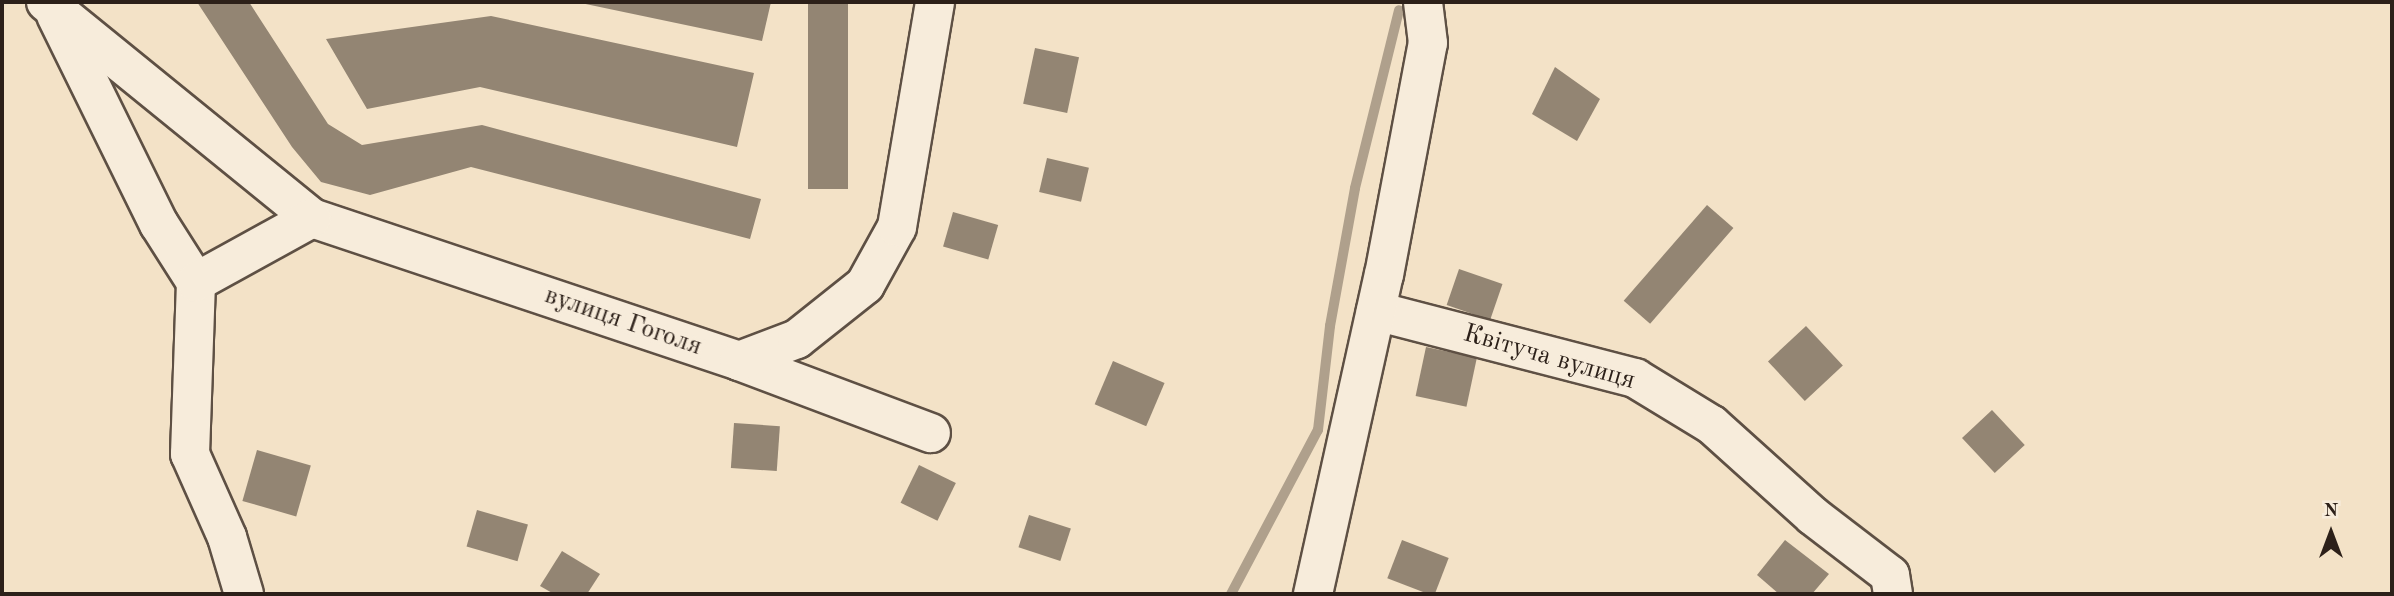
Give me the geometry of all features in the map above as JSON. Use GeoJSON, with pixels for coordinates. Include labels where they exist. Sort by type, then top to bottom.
{"type":"FeatureCollection","features":[{"type":"Feature","properties":{"kind":"street"},"geometry":{"type":"LineString","coordinates":[[739,361],[797,339],[866,285],[897,227],[935,2]]}},
{"type":"Feature","properties":{"kind":"street"},"geometry":{"type":"LineString","coordinates":[[1313,594],[1376,311],[1428,43],[1423,2]]}},
{"type":"Feature","properties":{"kind":"street"},"geometry":{"type":"LineString","coordinates":[[49,3],[312,218],[196,282]]}},
{"type":"Feature","properties":{"kind":"street"},"geometry":{"type":"LineString","coordinates":[[49,3],[159,224],[196,282],[190,454],[228,537],[244,594]]}},
{"type":"Feature","properties":{"kind":"street","name":"вулиця Гоголя"},"geometry":{"type":"LineString","coordinates":[[312,218],[739,361],[931,433]]}},
{"type":"Feature","properties":{"kind":"street","name":"Квітуча вулиця"},"geometry":{"type":"LineString","coordinates":[[1376,311],[1635,378],[1712,425],[1813,516],[1890,575],[1893,594]]}},
{"type":"Feature","properties":{"kind":"building"},"geometry":{"type":"Polygon","coordinates":[[[197,2],[249,2],[328,124],[362,145],[482,125],[761,199],[750,239],[471,167],[370,195],[321,182],[292,147],[197,2]]]}},
{"type":"Feature","properties":{"kind":"building"},"geometry":{"type":"Polygon","coordinates":[[[576,2],[771,2],[762,41],[576,2]]]}},
{"type":"Feature","properties":{"kind":"building"},"geometry":{"type":"Polygon","coordinates":[[[808,2],[848,2],[848,189],[808,189],[808,2]]]}},
{"type":"Feature","properties":{"kind":"building"},"geometry":{"type":"Polygon","coordinates":[[[491,16],[754,73],[737,147],[480,87],[367,109],[326,39],[491,16]]]}},
{"type":"Feature","properties":{"kind":"building"},"geometry":{"type":"Polygon","coordinates":[[[1035,48],[1079,57],[1067,113],[1023,104],[1035,48]]]}},
{"type":"Feature","properties":{"kind":"building"},"geometry":{"type":"Polygon","coordinates":[[[1555,67],[1600,99],[1577,141],[1532,114],[1555,67]]]}},
{"type":"Feature","properties":{"kind":"building"},"geometry":{"type":"Polygon","coordinates":[[[1047,158],[1089,168],[1081,202],[1039,192],[1047,158]]]}},
{"type":"Feature","properties":{"kind":"building"},"geometry":{"type":"Polygon","coordinates":[[[1707,205],[1733,228],[1650,324],[1624,301],[1707,205]]]}},
{"type":"Feature","properties":{"kind":"building"},"geometry":{"type":"Polygon","coordinates":[[[953,212],[998,225],[988,260],[943,247],[953,212]]]}},
{"type":"Feature","properties":{"kind":"building"},"geometry":{"type":"Polygon","coordinates":[[[1459,269],[1502,284],[1490,320],[1447,305],[1459,269]]]}},
{"type":"Feature","properties":{"kind":"building"},"geometry":{"type":"Polygon","coordinates":[[[1806,326],[1843,365],[1805,401],[1768,361],[1806,326]]]}},
{"type":"Feature","properties":{"kind":"building"},"geometry":{"type":"Polygon","coordinates":[[[1426,347],[1477,358],[1466,407],[1416,396],[1426,347]]]}},
{"type":"Feature","properties":{"kind":"building"},"geometry":{"type":"Polygon","coordinates":[[[1113,361],[1165,383],[1146,426],[1095,404],[1113,361]]]}},
{"type":"Feature","properties":{"kind":"building"},"geometry":{"type":"Polygon","coordinates":[[[1992,410],[2025,445],[1995,473],[1962,438],[1992,410]]]}},
{"type":"Feature","properties":{"kind":"building"},"geometry":{"type":"Polygon","coordinates":[[[734,423],[780,426],[777,471],[731,468],[734,423]]]}},
{"type":"Feature","properties":{"kind":"building"},"geometry":{"type":"Polygon","coordinates":[[[257,450],[311,465],[296,516],[242,501],[257,450]]]}},
{"type":"Feature","properties":{"kind":"building"},"geometry":{"type":"Polygon","coordinates":[[[919,465],[956,483],[937,521],[901,503],[919,465]]]}},
{"type":"Feature","properties":{"kind":"building"},"geometry":{"type":"Polygon","coordinates":[[[477,510],[528,525],[517,561],[467,547],[477,510]]]}},
{"type":"Feature","properties":{"kind":"building"},"geometry":{"type":"Polygon","coordinates":[[[1029,515],[1071,529],[1060,561],[1018,547],[1029,515]]]}},
{"type":"Feature","properties":{"kind":"building"},"geometry":{"type":"Polygon","coordinates":[[[1402,540],[1449,558],[1435,594],[1387,578],[1402,540]]]}},
{"type":"Feature","properties":{"kind":"building"},"geometry":{"type":"Polygon","coordinates":[[[1785,540],[1829,574],[1812,594],[1779,594],[1757,575],[1785,540]]]}},
{"type":"Feature","properties":{"kind":"building"},"geometry":{"type":"Polygon","coordinates":[[[562,551],[600,574],[587,594],[554,594],[540,586],[562,551]]]}},
{"type":"Feature","properties":{"kind":"waterway"},"geometry":{"type":"LineString","coordinates":[[1231,594],[1318,430],[1330,326],[1355,188],[1399,10]]}}]}
